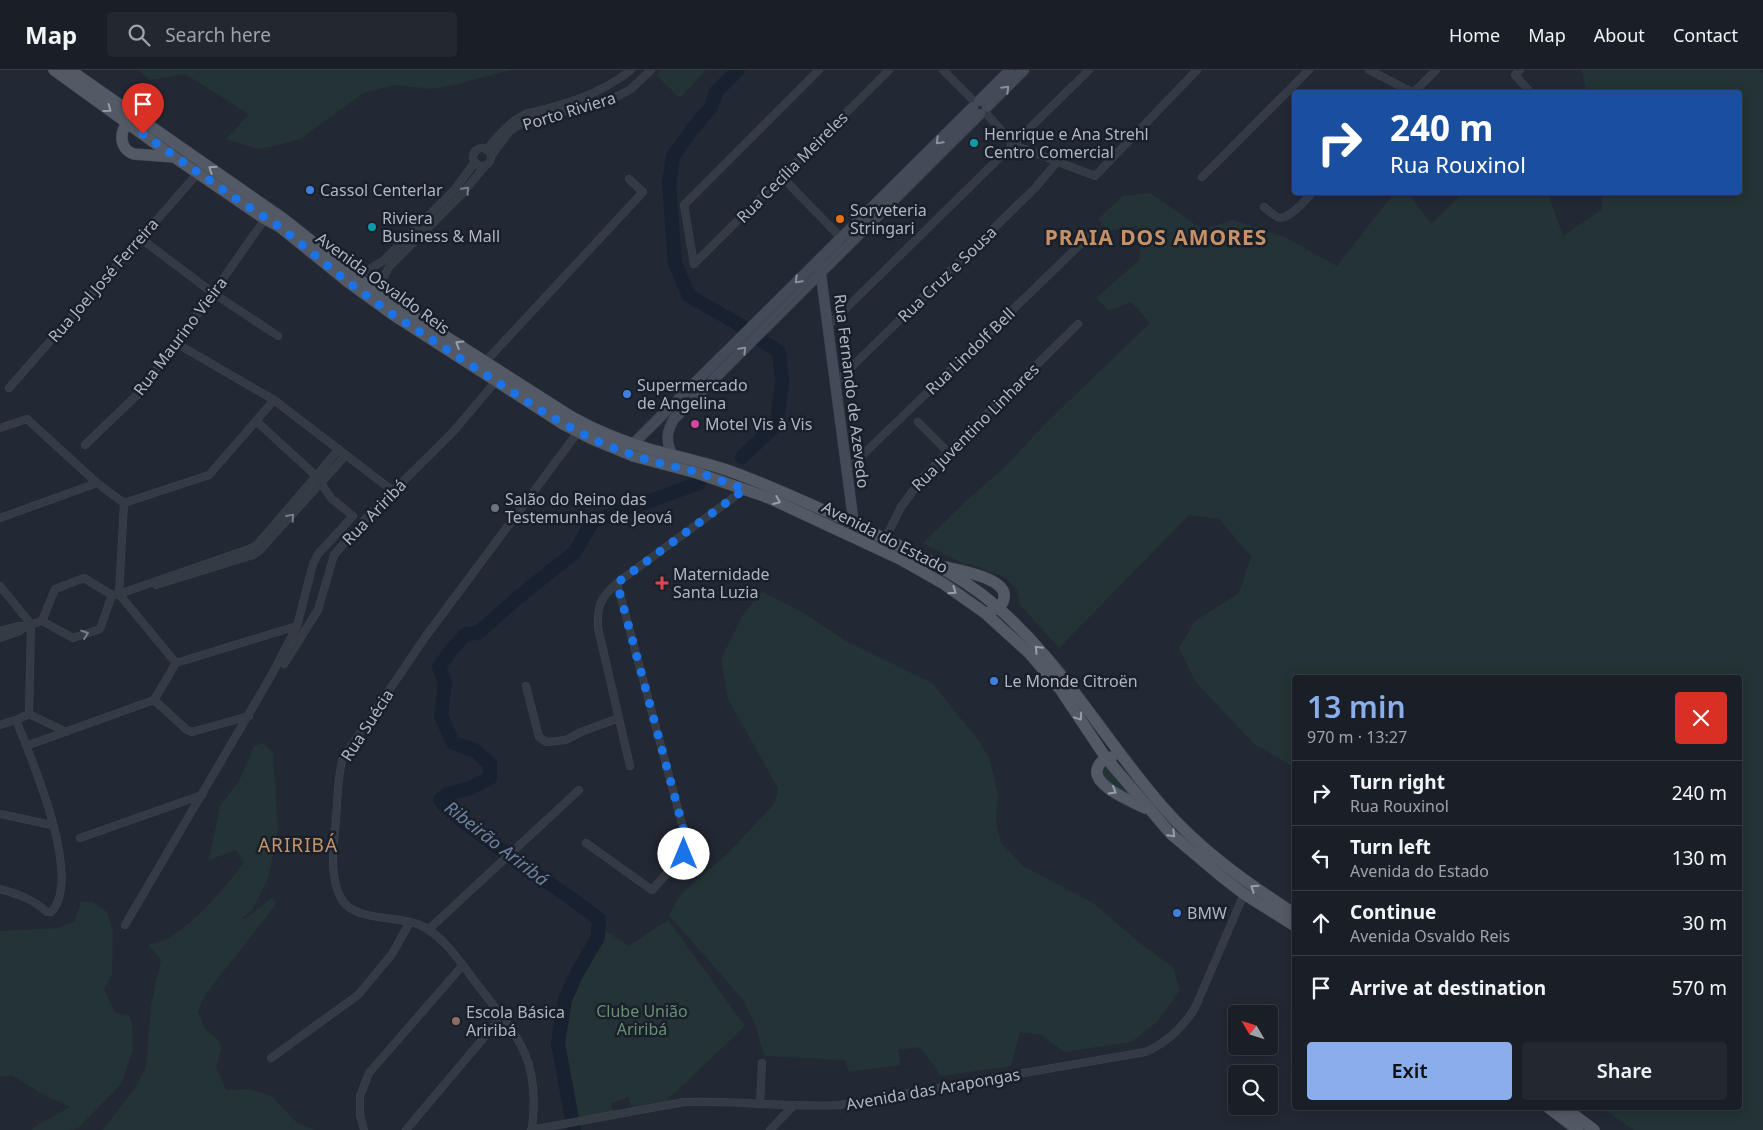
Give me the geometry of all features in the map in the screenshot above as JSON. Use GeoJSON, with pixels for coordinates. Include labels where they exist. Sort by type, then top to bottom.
{"type":"FeatureCollection","features":[{"type":"Feature","properties":{"kind":"main road","name":"Avenida Osvaldo Reis"},"geometry":{"type":"LineString","coordinates":[[54,70],[174,157],[280,227],[348,282],[392,314],[548,415],[578,432],[634,456],[715,478]]}},
{"type":"Feature","properties":{"kind":"main road","name":"Avenida Osvaldo Reis"},"geometry":{"type":"LineString","coordinates":[[70,70],[285,220],[376,292],[570,416],[596,430],[633,444],[722,469]]}},
{"type":"Feature","properties":{"kind":"main road"},"geometry":{"type":"LineString","coordinates":[[980,107],[1010,70]]}},
{"type":"Feature","properties":{"kind":"main road"},"geometry":{"type":"LineString","coordinates":[[672,455],[666,437],[668,428],[674,419],[821,272],[845,241],[980,107],[1024,70]]}},
{"type":"Feature","properties":{"kind":"main road"},"geometry":{"type":"LineString","coordinates":[[142,121],[132,120],[122,133],[122,141],[129,152],[174,157]]}},
{"type":"Feature","properties":{"kind":"main road"},"geometry":{"type":"LineString","coordinates":[[633,444],[818,261],[845,241]]}},
{"type":"Feature","properties":{"kind":"main road","name":"Rua Fernando de Azevedo"},"geometry":{"type":"LineString","coordinates":[[818,261],[854,525]]}},
{"type":"Feature","properties":{"kind":"main road"},"geometry":{"type":"LineString","coordinates":[[717,361],[724,369]]}},
{"type":"Feature","properties":{"kind":"main road"},"geometry":{"type":"LineString","coordinates":[[666,411],[674,419]]}},
{"type":"Feature","properties":{"kind":"main road","name":"Avenida do Estado"},"geometry":{"type":"LineString","coordinates":[[722,469],[777,489],[885,539],[934,563],[981,594],[998,608],[1058,672],[1121,756],[1184,830],[1229,869],[1292,912]]}},
{"type":"Feature","properties":{"kind":"main road","name":"Avenida do Estado"},"geometry":{"type":"LineString","coordinates":[[715,478],[788,506],[900,558],[938,580],[984,613],[1016,640],[1050,678],[1075,711],[1106,758],[1151,812],[1186,847],[1244,894],[1292,924]]}},
{"type":"Feature","properties":{"kind":"main road"},"geometry":{"type":"LineString","coordinates":[[934,563],[992,580],[999,584],[1004,590],[1005,596],[998,608],[984,613]]}},
{"type":"Feature","properties":{"kind":"main road"},"geometry":{"type":"LineString","coordinates":[[1121,756],[1106,758],[1098,767],[1097,774],[1099,780],[1114,792],[1151,812]]}},
{"type":"Feature","properties":{"kind":"main road"},"geometry":{"type":"LineString","coordinates":[[1552,1110],[1578,1130]]}},
{"type":"Feature","properties":{"kind":"main road"},"geometry":{"type":"LineString","coordinates":[[1567,1110],[1594,1130]]}},
{"type":"Feature","properties":{"kind":"street","name":"Porto Riviera"},"geometry":{"type":"LineString","coordinates":[[488,153],[511,122],[525,114],[589,96],[631,70]]}},
{"type":"Feature","properties":{"kind":"street","name":"Porto Riviera"},"geometry":{"type":"LineString","coordinates":[[488,153],[510,131],[526,122],[612,98],[630,89],[651,70]]}},
{"type":"Feature","properties":{"kind":"street","name":"Rua Cecília Meireles"},"geometry":{"type":"LineString","coordinates":[[819,70],[684,205],[694,264],[889,70]]}},
{"type":"Feature","properties":{"kind":"street"},"geometry":{"type":"LineString","coordinates":[[943,70],[1014,145],[1095,176],[1198,70]]}},
{"type":"Feature","properties":{"kind":"street"},"geometry":{"type":"LineString","coordinates":[[828,326],[1089,70]]}},
{"type":"Feature","properties":{"kind":"street"},"geometry":{"type":"LineString","coordinates":[[1202,177],[1310,70]]}},
{"type":"Feature","properties":{"kind":"street"},"geometry":{"type":"LineString","coordinates":[[1368,70],[1409,90]]}},
{"type":"Feature","properties":{"kind":"street"},"geometry":{"type":"LineString","coordinates":[[1415,90],[1436,70]]}},
{"type":"Feature","properties":{"kind":"street"},"geometry":{"type":"LineString","coordinates":[[1520,70],[1515,75],[1528,90]]}},
{"type":"Feature","properties":{"kind":"street"},"geometry":{"type":"LineString","coordinates":[[622,77],[624,83],[630,89]]}},
{"type":"Feature","properties":{"kind":"street"},"geometry":{"type":"LineString","coordinates":[[608,86],[612,90],[612,98]]}},
{"type":"Feature","properties":{"kind":"street"},"geometry":{"type":"LineString","coordinates":[[356,277],[382,261],[455,189],[475,162],[474,156],[476,151],[481,149],[488,153],[490,161],[451,205],[389,267],[376,292]]}},
{"type":"Feature","properties":{"kind":"street"},"geometry":{"type":"LineString","coordinates":[[475,162],[481,166],[486,165]]}},
{"type":"Feature","properties":{"kind":"street","name":"Rua Cruz e Sousa"},"geometry":{"type":"LineString","coordinates":[[835,382],[1035,188],[1057,162]]}},
{"type":"Feature","properties":{"kind":"street","name":"Rua Joel José Ferreira"},"geometry":{"type":"LineString","coordinates":[[9,388],[198,173]]}},
{"type":"Feature","properties":{"kind":"street"},"geometry":{"type":"LineString","coordinates":[[782,177],[845,241]]}},
{"type":"Feature","properties":{"kind":"street"},"geometry":{"type":"LineString","coordinates":[[486,361],[642,192],[629,179]]}},
{"type":"Feature","properties":{"kind":"street"},"geometry":{"type":"LineString","coordinates":[[1264,207],[1277,217],[1283,218],[1289,216],[1310,195]]}},
{"type":"Feature","properties":{"kind":"street"},"geometry":{"type":"LineString","coordinates":[[445,199],[451,205]]}},
{"type":"Feature","properties":{"kind":"street"},"geometry":{"type":"LineString","coordinates":[[434,210],[440,216]]}},
{"type":"Feature","properties":{"kind":"street","name":"Rua Maurino Vieira"},"geometry":{"type":"LineString","coordinates":[[85,445],[139,393],[213,293],[264,218]]}},
{"type":"Feature","properties":{"kind":"street","name":"Rua Lindolf Bell"},"geometry":{"type":"LineString","coordinates":[[847,470],[1093,232]]}},
{"type":"Feature","properties":{"kind":"street"},"geometry":{"type":"LineString","coordinates":[[140,238],[213,293],[278,336]]}},
{"type":"Feature","properties":{"kind":"street"},"geometry":{"type":"LineString","coordinates":[[382,261],[389,267]]}},
{"type":"Feature","properties":{"kind":"street","name":"Rua Juventino Linhares"},"geometry":{"type":"LineString","coordinates":[[885,539],[911,491],[925,475],[1078,324]]}},
{"type":"Feature","properties":{"kind":"street"},"geometry":{"type":"LineString","coordinates":[[176,343],[274,400],[393,491]]}},
{"type":"Feature","properties":{"kind":"street","name":"Rua Ariribá"},"geometry":{"type":"LineString","coordinates":[[284,664],[318,610],[334,555],[368,516],[453,432],[496,381]]}},
{"type":"Feature","properties":{"kind":"street"},"geometry":{"type":"LineString","coordinates":[[124,504],[209,475],[274,400]]}},
{"type":"Feature","properties":{"kind":"street"},"geometry":{"type":"LineString","coordinates":[[0,428],[27,419],[97,483],[124,504]]}},
{"type":"Feature","properties":{"kind":"street"},"geometry":{"type":"LineString","coordinates":[[125,925],[230,744],[249,716],[297,626],[313,564],[318,554],[352,516],[332,499],[315,475],[256,420]]}},
{"type":"Feature","properties":{"kind":"street"},"geometry":{"type":"LineString","coordinates":[[918,422],[948,452]]}},
{"type":"Feature","properties":{"kind":"street","name":"Rua Suécia"},"geometry":{"type":"LineString","coordinates":[[531,1129],[534,1102],[529,1064],[520,1044],[502,1016],[444,944],[428,930],[410,922],[364,914],[351,908],[342,900],[335,882],[333,862],[339,774],[343,758],[422,643],[578,432]]}},
{"type":"Feature","properties":{"kind":"street"},"geometry":{"type":"LineString","coordinates":[[119,594],[257,545],[339,449]]}},
{"type":"Feature","properties":{"kind":"street"},"geometry":{"type":"LineString","coordinates":[[119,594],[132,593],[253,555],[259,551],[346,455]]}},
{"type":"Feature","properties":{"kind":"street"},"geometry":{"type":"LineString","coordinates":[[327,477],[328,490],[332,499]]}},
{"type":"Feature","properties":{"kind":"street"},"geometry":{"type":"LineString","coordinates":[[0,518],[97,483]]}},
{"type":"Feature","properties":{"kind":"street"},"geometry":{"type":"LineString","coordinates":[[630,766],[598,628],[598,606],[617,583],[745,489]]}},
{"type":"Feature","properties":{"kind":"street"},"geometry":{"type":"LineString","coordinates":[[0,632],[42,621],[73,638],[100,629],[119,594],[124,504]]}},
{"type":"Feature","properties":{"kind":"street"},"geometry":{"type":"LineString","coordinates":[[42,621],[55,589],[84,578],[119,594],[176,663]]}},
{"type":"Feature","properties":{"kind":"street"},"geometry":{"type":"LineString","coordinates":[[586,843],[652,890],[684,854],[687,842],[617,583]]}},
{"type":"Feature","properties":{"kind":"street"},"geometry":{"type":"LineString","coordinates":[[0,586],[28,625],[29,714]]}},
{"type":"Feature","properties":{"kind":"street"},"geometry":{"type":"LineString","coordinates":[[0,638],[20,631],[28,625]]}},
{"type":"Feature","properties":{"kind":"street"},"geometry":{"type":"LineString","coordinates":[[26,746],[154,700],[176,663],[297,626]]}},
{"type":"Feature","properties":{"kind":"street"},"geometry":{"type":"LineString","coordinates":[[526,686],[539,738],[546,742],[566,740],[581,732],[619,718]]}},
{"type":"Feature","properties":{"kind":"street"},"geometry":{"type":"LineString","coordinates":[[154,700],[187,730],[192,732],[249,716]]}},
{"type":"Feature","properties":{"kind":"street"},"geometry":{"type":"LineString","coordinates":[[0,725],[29,714]]}},
{"type":"Feature","properties":{"kind":"street"},"geometry":{"type":"LineString","coordinates":[[29,714],[66,732]]}},
{"type":"Feature","properties":{"kind":"street"},"geometry":{"type":"LineString","coordinates":[[0,889],[21,894],[47,912],[51,912],[56,908],[60,899],[62,878],[59,846],[44,791],[16,720]]}},
{"type":"Feature","properties":{"kind":"street"},"geometry":{"type":"LineString","coordinates":[[428,930],[579,790]]}},
{"type":"Feature","properties":{"kind":"street"},"geometry":{"type":"LineString","coordinates":[[80,838],[202,795]]}},
{"type":"Feature","properties":{"kind":"street"},"geometry":{"type":"LineString","coordinates":[[0,814],[52,825]]}},
{"type":"Feature","properties":{"kind":"street","name":"Avenida das Arapongas"},"geometry":{"type":"LineString","coordinates":[[531,1129],[580,1122],[684,1102],[794,1106],[850,1104],[1145,1052],[1156,1048],[1166,1041],[1178,1030],[1195,1008],[1244,894]]}},
{"type":"Feature","properties":{"kind":"street"},"geometry":{"type":"LineString","coordinates":[[270,1058],[358,995],[392,954],[410,922]]}},
{"type":"Feature","properties":{"kind":"street"},"geometry":{"type":"LineString","coordinates":[[364,1130],[360,1115],[360,1100],[361,1089],[369,1073],[462,966]]}},
{"type":"Feature","properties":{"kind":"street"},"geometry":{"type":"LineString","coordinates":[[406,1130],[502,1016]]}},
{"type":"Feature","properties":{"kind":"street"},"geometry":{"type":"LineString","coordinates":[[760,1104],[762,1063]]}},
{"type":"Feature","properties":{"kind":"street"},"geometry":{"type":"LineString","coordinates":[[770,1130],[794,1106]]}},
{"type":"Feature","properties":{"kind":"green space"},"geometry":{"type":"Polygon","coordinates":[[[138,70],[510,70],[431,89],[397,85],[365,92],[300,139],[258,149],[226,139],[249,114],[185,74],[149,80],[138,70]]]}},
{"type":"Feature","properties":{"kind":"green space"},"geometry":{"type":"Polygon","coordinates":[[[661,70],[706,70],[680,98],[656,75],[661,70]]]}},
{"type":"Feature","properties":{"kind":"green space"},"geometry":{"type":"Polygon","coordinates":[[[1582,70],[1758,70],[1763,74],[1763,1130],[1634,1130],[1605,1110],[1742,1110],[1742,675],[1292,675],[1292,766],[1254,744],[1195,681],[1179,648],[1195,621],[1239,593],[1251,556],[1219,519],[1189,515],[1059,648],[1020,605],[1017,590],[1006,578],[970,564],[963,564],[923,543],[967,500],[1005,467],[1047,422],[1150,323],[1131,302],[1109,311],[1096,298],[1139,260],[1142,237],[1136,226],[1108,231],[1098,219],[1123,196],[1150,193],[1202,229],[1233,220],[1285,237],[1337,266],[1392,195],[1410,195],[1431,224],[1461,195],[1549,195],[1563,236],[1601,210],[1603,195],[1742,195],[1742,90],[1586,90],[1582,70]]]}},
{"type":"Feature","properties":{"kind":"green space"},"geometry":{"type":"Polygon","coordinates":[[[762,592],[804,613],[846,641],[932,683],[976,737],[990,759],[998,796],[996,823],[1001,843],[1023,866],[1093,903],[1141,944],[1174,968],[1179,991],[1157,1022],[1131,1042],[1064,1052],[1042,1035],[1020,1032],[1011,1066],[941,1076],[920,1047],[898,1050],[900,1065],[849,1072],[845,1060],[764,1056],[756,1026],[744,1001],[669,915],[682,893],[727,854],[775,803],[778,788],[728,699],[721,659],[744,613],[762,592]]]}},
{"type":"Feature","properties":{"kind":"green space"},"geometry":{"type":"Polygon","coordinates":[[[263,743],[273,753],[278,829],[268,879],[252,910],[242,918],[245,919],[272,898],[276,904],[205,995],[198,1011],[205,1029],[218,1040],[221,1050],[216,1067],[226,1090],[249,1089],[271,1096],[297,1123],[314,1130],[103,1130],[135,1088],[146,1068],[151,1004],[161,960],[148,944],[167,939],[189,923],[218,895],[244,862],[236,850],[209,860],[220,806],[239,781],[254,746],[263,743]]]}},
{"type":"Feature","properties":{"kind":"green space"},"geometry":{"type":"Polygon","coordinates":[[[1105,764],[1130,795],[1106,783],[1101,769],[1105,764]]]}},
{"type":"Feature","properties":{"kind":"green space"},"geometry":{"type":"Polygon","coordinates":[[[81,902],[93,902],[107,912],[113,931],[112,974],[104,989],[115,1013],[129,1015],[132,1023],[133,1050],[121,1084],[78,1128],[70,1130],[32,1130],[34,1127],[70,1107],[39,1092],[12,1075],[0,1077],[0,931],[58,928],[75,921],[81,902]]]}},
{"type":"Feature","properties":{"kind":"green space","name":"Clube União Ariribá"},"geometry":{"type":"Polygon","coordinates":[[[668,920],[745,1026],[666,1101],[632,1107],[628,1097],[611,1104],[613,1111],[576,1119],[562,1044],[568,1001],[579,976],[604,930],[629,946],[668,920]]]}},
{"type":"Feature","properties":{"kind":"waterway","name":"Ribeirão Ariribá"},"geometry":{"type":"LineString","coordinates":[[738,70],[716,92],[711,107],[673,156],[669,184],[675,263],[689,296],[742,326]]}},
{"type":"Feature","properties":{"kind":"waterway","name":"Ribeirão Ariribá"},"geometry":{"type":"LineString","coordinates":[[742,457],[777,424],[782,382],[779,352],[761,340]]}},
{"type":"Feature","properties":{"kind":"waterway","name":"Ribeirão Ariribá"},"geometry":{"type":"LineString","coordinates":[[574,1130],[558,1043],[565,1000],[576,975],[598,937],[599,919],[457,817],[440,800],[447,794],[471,788],[490,778],[490,764],[474,750],[453,743],[441,716],[445,683],[439,667],[466,634],[478,633],[516,599],[575,552],[592,522],[699,483]]}},
{"type":"Feature","properties":{"kind":"place","name":"Henrique e Ana Strehl Centro Comercial"},"geometry":{"type":"Point","coordinates":[974,143]}},
{"type":"Feature","properties":{"kind":"place","name":"Cassol Centerlar"},"geometry":{"type":"Point","coordinates":[310,190]}},
{"type":"Feature","properties":{"kind":"place","name":"Sorveteria Stringari"},"geometry":{"type":"Point","coordinates":[840,219]}},
{"type":"Feature","properties":{"kind":"place","name":"Riviera Business & Mall"},"geometry":{"type":"Point","coordinates":[372,227]}},
{"type":"Feature","properties":{"kind":"place","name":"Supermercado de Angelina"},"geometry":{"type":"Point","coordinates":[627,394]}},
{"type":"Feature","properties":{"kind":"place","name":"Motel Vis à Vis"},"geometry":{"type":"Point","coordinates":[695,424]}},
{"type":"Feature","properties":{"kind":"place","name":"Salão do Reino das Testemunhas de Jeová"},"geometry":{"type":"Point","coordinates":[495,508]}},
{"type":"Feature","properties":{"kind":"place","name":"Maternidade Santa Luzia"},"geometry":{"type":"Point","coordinates":[662,583]}},
{"type":"Feature","properties":{"kind":"place","name":"Le Monde Citroën"},"geometry":{"type":"Point","coordinates":[994,681]}},
{"type":"Feature","properties":{"kind":"place","name":"BMW"},"geometry":{"type":"Point","coordinates":[1177,913]}},
{"type":"Feature","properties":{"kind":"place","name":"Escola Básica Ariribá"},"geometry":{"type":"Point","coordinates":[456,1021]}},
{"type":"Feature","properties":{"kind":"district","name":"PRAIA DOS AMORES"},"geometry":{"type":"Point","coordinates":[1156,237]}},
{"type":"Feature","properties":{"kind":"district","name":"ARIRIBÁ"},"geometry":{"type":"Point","coordinates":[298,845]}},
{"type":"Feature","properties":{"kind":"route"},"geometry":{"type":"LineString","coordinates":[[143,134],[174,157],[280,227],[348,282],[392,314],[563,424],[592,439],[634,456],[697,472],[745,489],[617,583],[687,842],[684,854]]}}]}
